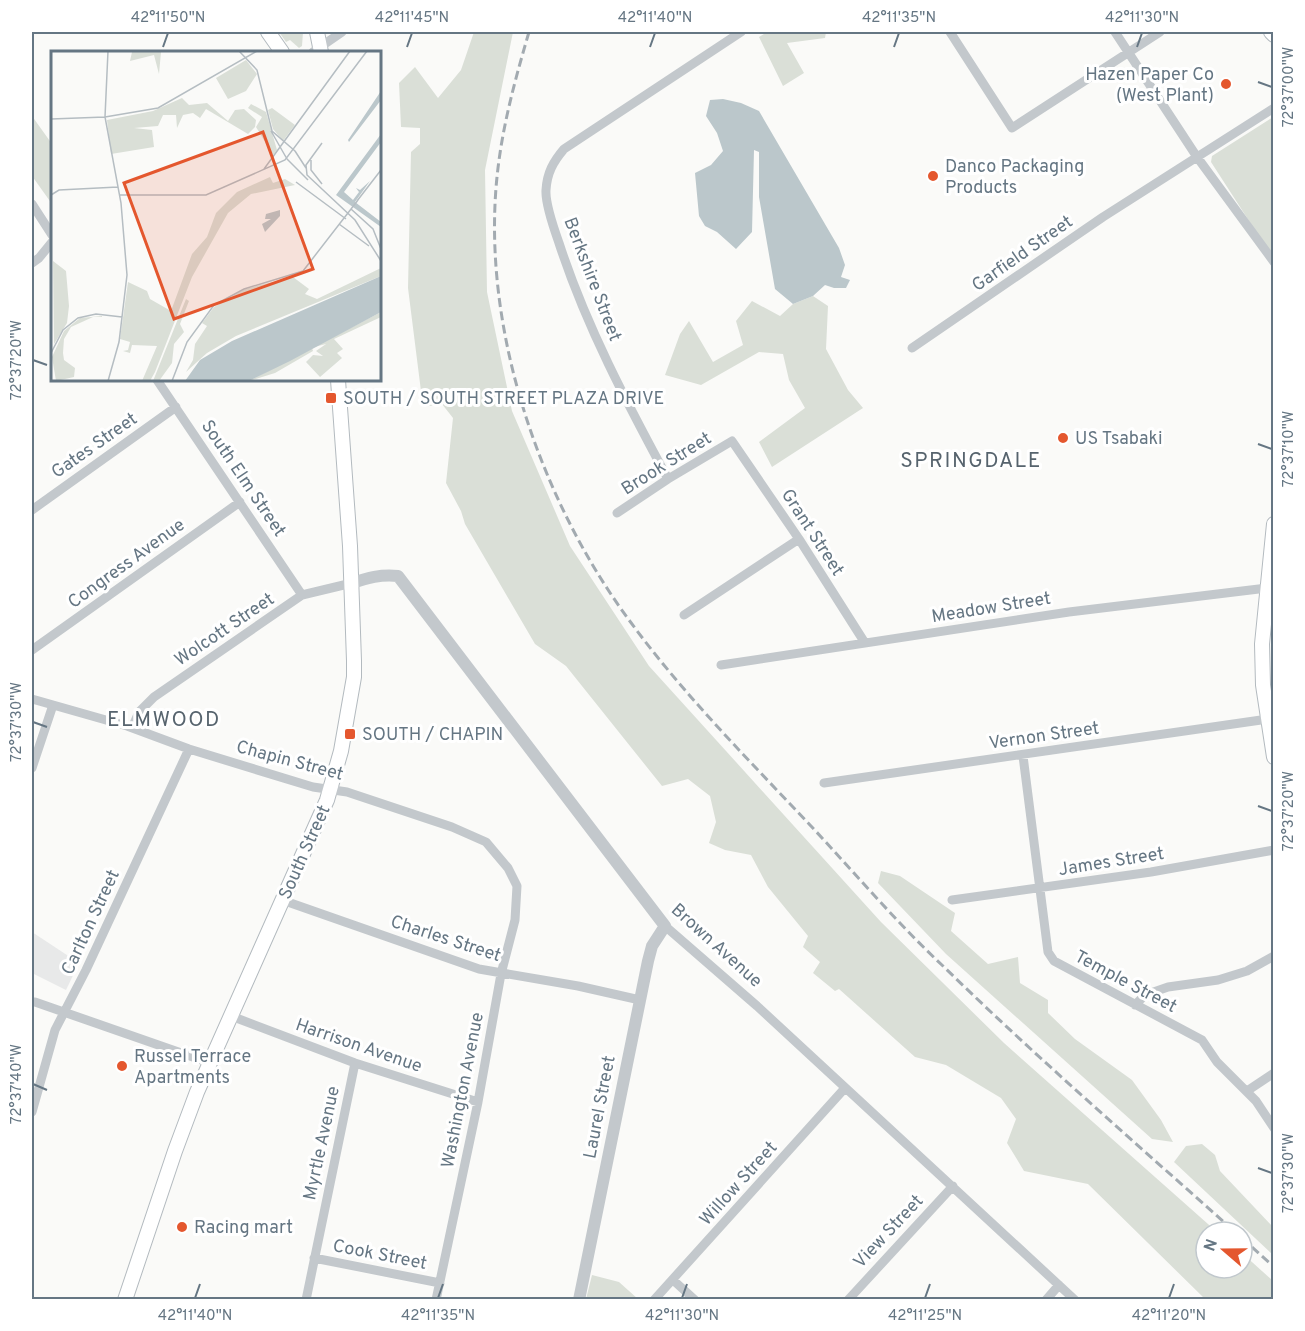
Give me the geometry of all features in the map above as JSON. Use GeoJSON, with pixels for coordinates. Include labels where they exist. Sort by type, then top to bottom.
{"type":"FeatureCollection","features":[{"type":"Feature","properties":{"kind":"main road"},"geometry":{"type":"LineString","coordinates":[[268,32],[281,51]]}},
{"type":"Feature","properties":{"kind":"main road"},"geometry":{"type":"LineString","coordinates":[[317,32],[318,51]]}},
{"type":"Feature","properties":{"kind":"main road","name":"South Street"},"geometry":{"type":"LineString","coordinates":[[125,1299],[175,1151],[210,1063],[331,790],[341,751],[354,677],[352,584],[338,381]]}},
{"type":"Feature","properties":{"kind":"main road"},"geometry":{"type":"LineString","coordinates":[[1274,524],[1262,644],[1263,685],[1274,758]]}},
{"type":"Feature","properties":{"kind":"street"},"geometry":{"type":"LineString","coordinates":[[318,51],[342,32]]}},
{"type":"Feature","properties":{"kind":"street","name":"Berkshire Street"},"geometry":{"type":"LineString","coordinates":[[668,479],[598,343],[569,274],[545,191],[551,165],[564,149],[741,32]]}},
{"type":"Feature","properties":{"kind":"street"},"geometry":{"type":"LineString","coordinates":[[950,32],[1012,128],[1160,32]]}},
{"type":"Feature","properties":{"kind":"street"},"geometry":{"type":"LineString","coordinates":[[1115,32],[1197,158],[1274,262]]}},
{"type":"Feature","properties":{"kind":"street","name":"Garfield Street"},"geometry":{"type":"LineString","coordinates":[[912,348],[1103,217],[1274,108]]}},
{"type":"Feature","properties":{"kind":"street"},"geometry":{"type":"LineString","coordinates":[[32,204],[51,233]]}},
{"type":"Feature","properties":{"kind":"street"},"geometry":{"type":"LineString","coordinates":[[32,263],[51,243]]}},
{"type":"Feature","properties":{"kind":"street","name":"South Elm Street"},"geometry":{"type":"LineString","coordinates":[[158,381],[302,595]]}},
{"type":"Feature","properties":{"kind":"street","name":"Gates Street"},"geometry":{"type":"LineString","coordinates":[[32,510],[176,407]]}},
{"type":"Feature","properties":{"kind":"street","name":"Brook Street"},"geometry":{"type":"LineString","coordinates":[[617,513],[732,441]]}},
{"type":"Feature","properties":{"kind":"street","name":"Grant Street"},"geometry":{"type":"LineString","coordinates":[[732,441],[799,539],[865,643]]}},
{"type":"Feature","properties":{"kind":"street","name":"Congress Avenue"},"geometry":{"type":"LineString","coordinates":[[32,650],[240,502]]}},
{"type":"Feature","properties":{"kind":"street"},"geometry":{"type":"LineString","coordinates":[[684,615],[799,539]]}},
{"type":"Feature","properties":{"kind":"street","name":"Brown Avenue"},"geometry":{"type":"LineString","coordinates":[[352,584],[386,574],[398,576],[665,927],[750,999],[1075,1299]]}},
{"type":"Feature","properties":{"kind":"street","name":"Wolcott Street"},"geometry":{"type":"LineString","coordinates":[[132,728],[139,712],[154,697],[302,595],[352,584]]}},
{"type":"Feature","properties":{"kind":"street","name":"Meadow Street"},"geometry":{"type":"LineString","coordinates":[[721,665],[1069,612],[1267,588]]}},
{"type":"Feature","properties":{"kind":"street","name":"Chapin Street"},"geometry":{"type":"LineString","coordinates":[[32,699],[132,728],[189,749],[312,787],[347,792],[478,837],[492,847],[514,877],[517,886]]}},
{"type":"Feature","properties":{"kind":"street"},"geometry":{"type":"LineString","coordinates":[[32,768],[53,705]]}},
{"type":"Feature","properties":{"kind":"street","name":"Vernon Street"},"geometry":{"type":"LineString","coordinates":[[824,783],[1268,719]]}},
{"type":"Feature","properties":{"kind":"street","name":"Carlton Street"},"geometry":{"type":"LineString","coordinates":[[32,1112],[55,1030],[86,970],[189,749]]}},
{"type":"Feature","properties":{"kind":"street","name":"Temple Street"},"geometry":{"type":"LineString","coordinates":[[1023,756],[1048,952],[1054,961],[1202,1040],[1216,1062],[1256,1101],[1274,1128]]}},
{"type":"Feature","properties":{"kind":"street","name":"James Street"},"geometry":{"type":"LineString","coordinates":[[952,900],[1040,889],[1274,850]]}},
{"type":"Feature","properties":{"kind":"street","name":"Washington Avenue"},"geometry":{"type":"LineString","coordinates":[[436,1299],[501,974],[515,920],[517,886]]}},
{"type":"Feature","properties":{"kind":"street","name":"Charles Street"},"geometry":{"type":"LineString","coordinates":[[282,900],[479,969],[578,986],[640,1000]]}},
{"type":"Feature","properties":{"kind":"street","name":"Laurel Street"},"geometry":{"type":"LineString","coordinates":[[579,1299],[650,953],[665,927]]}},
{"type":"Feature","properties":{"kind":"street"},"geometry":{"type":"LineString","coordinates":[[1135,1005],[1145,995],[1168,987],[1218,980],[1246,970],[1274,956]]}},
{"type":"Feature","properties":{"kind":"street"},"geometry":{"type":"LineString","coordinates":[[32,1002],[210,1063]]}},
{"type":"Feature","properties":{"kind":"street","name":"Harrison Avenue"},"geometry":{"type":"LineString","coordinates":[[231,1016],[355,1063],[477,1102]]}},
{"type":"Feature","properties":{"kind":"street","name":"Myrtle Avenue"},"geometry":{"type":"LineString","coordinates":[[306,1299],[355,1063]]}},
{"type":"Feature","properties":{"kind":"street"},"geometry":{"type":"LineString","coordinates":[[1247,1091],[1274,1073]]}},
{"type":"Feature","properties":{"kind":"street","name":"Willow Street"},"geometry":{"type":"LineString","coordinates":[[654,1299],[845,1088]]}},
{"type":"Feature","properties":{"kind":"street","name":"View Street"},"geometry":{"type":"LineString","coordinates":[[848,1299],[953,1186]]}},
{"type":"Feature","properties":{"kind":"street","name":"Cook Street"},"geometry":{"type":"LineString","coordinates":[[314,1258],[440,1283]]}},
{"type":"Feature","properties":{"kind":"street"},"geometry":{"type":"LineString","coordinates":[[673,1280],[695,1299]]}},
{"type":"Feature","properties":{"kind":"street"},"geometry":{"type":"LineString","coordinates":[[1046,1299],[1059,1285]]}},
{"type":"Feature","properties":{"kind":"shaded area"},"geometry":{"type":"Polygon","coordinates":[[[279,32],[303,32],[302,46],[299,48],[290,40],[286,42],[279,32]]]}},
{"type":"Feature","properties":{"kind":"shaded area"},"geometry":{"type":"Polygon","coordinates":[[[474,32],[513,32],[485,170],[487,292],[512,411],[570,546],[649,666],[881,922],[1004,1043],[1203,1220],[1194,1220],[1194,1280],[1254,1280],[1254,1264],[1273,1281],[1273,1299],[1205,1299],[1088,1184],[1024,1171],[1007,1143],[1016,1119],[1001,1098],[946,1065],[915,1057],[839,989],[835,991],[813,973],[820,962],[803,947],[808,936],[768,887],[751,855],[725,850],[709,843],[716,822],[710,796],[688,779],[662,786],[566,666],[535,644],[465,524],[461,511],[446,483],[453,418],[442,404],[423,407],[408,288],[411,152],[420,144],[420,128],[401,127],[399,83],[415,67],[438,98],[461,70],[474,32]]]}},
{"type":"Feature","properties":{"kind":"shaded area"},"geometry":{"type":"Polygon","coordinates":[[[767,32],[826,32],[825,38],[787,43],[804,73],[783,86],[759,37],[767,32]]]}},
{"type":"Feature","properties":{"kind":"shaded area"},"geometry":{"type":"Polygon","coordinates":[[[723,99],[741,103],[759,111],[839,248],[845,265],[841,277],[850,280],[846,288],[825,285],[813,296],[793,304],[775,289],[759,197],[759,152],[754,150],[752,232],[736,249],[717,232],[705,226],[699,216],[695,173],[711,165],[723,151],[717,133],[706,116],[710,100],[723,99]]]}},
{"type":"Feature","properties":{"kind":"shaded area"},"geometry":{"type":"Polygon","coordinates":[[[32,116],[51,143],[51,203],[32,176],[32,116]]]}},
{"type":"Feature","properties":{"kind":"shaded area"},"geometry":{"type":"Polygon","coordinates":[[[1273,117],[1273,258],[1211,162],[1212,156],[1273,117]]]}},
{"type":"Feature","properties":{"kind":"shaded area"},"geometry":{"type":"Polygon","coordinates":[[[813,296],[828,306],[826,349],[848,390],[863,408],[772,467],[759,442],[805,408],[789,380],[783,354],[759,352],[701,385],[665,375],[680,334],[689,321],[713,362],[743,345],[736,321],[752,301],[780,316],[793,304],[813,296]]]}},
{"type":"Feature","properties":{"kind":"shaded area"},"geometry":{"type":"Polygon","coordinates":[[[881,871],[900,876],[955,913],[951,931],[988,964],[1018,957],[1020,983],[1048,1000],[1048,1013],[1075,1039],[1132,1080],[1161,1120],[1173,1142],[1152,1139],[946,954],[878,883],[881,871]]]}},
{"type":"Feature","properties":{"kind":"shaded area"},"geometry":{"type":"Polygon","coordinates":[[[32,932],[79,963],[66,990],[32,973],[32,932]]]}},
{"type":"Feature","properties":{"kind":"shaded area"},"geometry":{"type":"Polygon","coordinates":[[[1202,1144],[1215,1155],[1220,1171],[1273,1227],[1273,1255],[1254,1237],[1254,1220],[1236,1220],[1174,1162],[1186,1146],[1202,1144]]]}},
{"type":"Feature","properties":{"kind":"shaded area"},"geometry":{"type":"Polygon","coordinates":[[[592,1275],[619,1282],[638,1299],[586,1299],[592,1275]]]}},
{"type":"Feature","properties":{"kind":"railway"},"geometry":{"type":"LineString","coordinates":[[529,32],[510,104],[499,158],[495,232],[498,289],[507,346],[521,402],[540,456],[563,509],[589,559],[641,636],[687,692],[909,932],[1014,1034],[1222,1220]]}},
{"type":"Feature","properties":{"kind":"railway"},"geometry":{"type":"LineString","coordinates":[[1254,1249],[1274,1267]]}},
{"type":"Feature","properties":{"kind":"place","name":"Hazen Paper Co (West Plant)"},"geometry":{"type":"Point","coordinates":[1226,84]}},
{"type":"Feature","properties":{"kind":"place","name":"Danco Packaging Products"},"geometry":{"type":"Point","coordinates":[933,176]}},
{"type":"Feature","properties":{"kind":"place","name":"SOUTH / SOUTH STREET PLAZA DRIVE"},"geometry":{"type":"Point","coordinates":[331,398]}},
{"type":"Feature","properties":{"kind":"place","name":"US Tsabaki"},"geometry":{"type":"Point","coordinates":[1063,438]}},
{"type":"Feature","properties":{"kind":"place","name":"SOUTH / CHAPIN"},"geometry":{"type":"Point","coordinates":[350,734]}},
{"type":"Feature","properties":{"kind":"place","name":"Russel Terrace Apartments"},"geometry":{"type":"Point","coordinates":[122,1066]}},
{"type":"Feature","properties":{"kind":"place","name":"Racing mart"},"geometry":{"type":"Point","coordinates":[182,1227]}},
{"type":"Feature","properties":{"kind":"district","name":"SPRINGDALE"},"geometry":{"type":"Point","coordinates":[971,460]}},
{"type":"Feature","properties":{"kind":"district","name":"ELMWOOD"},"geometry":{"type":"Point","coordinates":[164,719]}}]}
